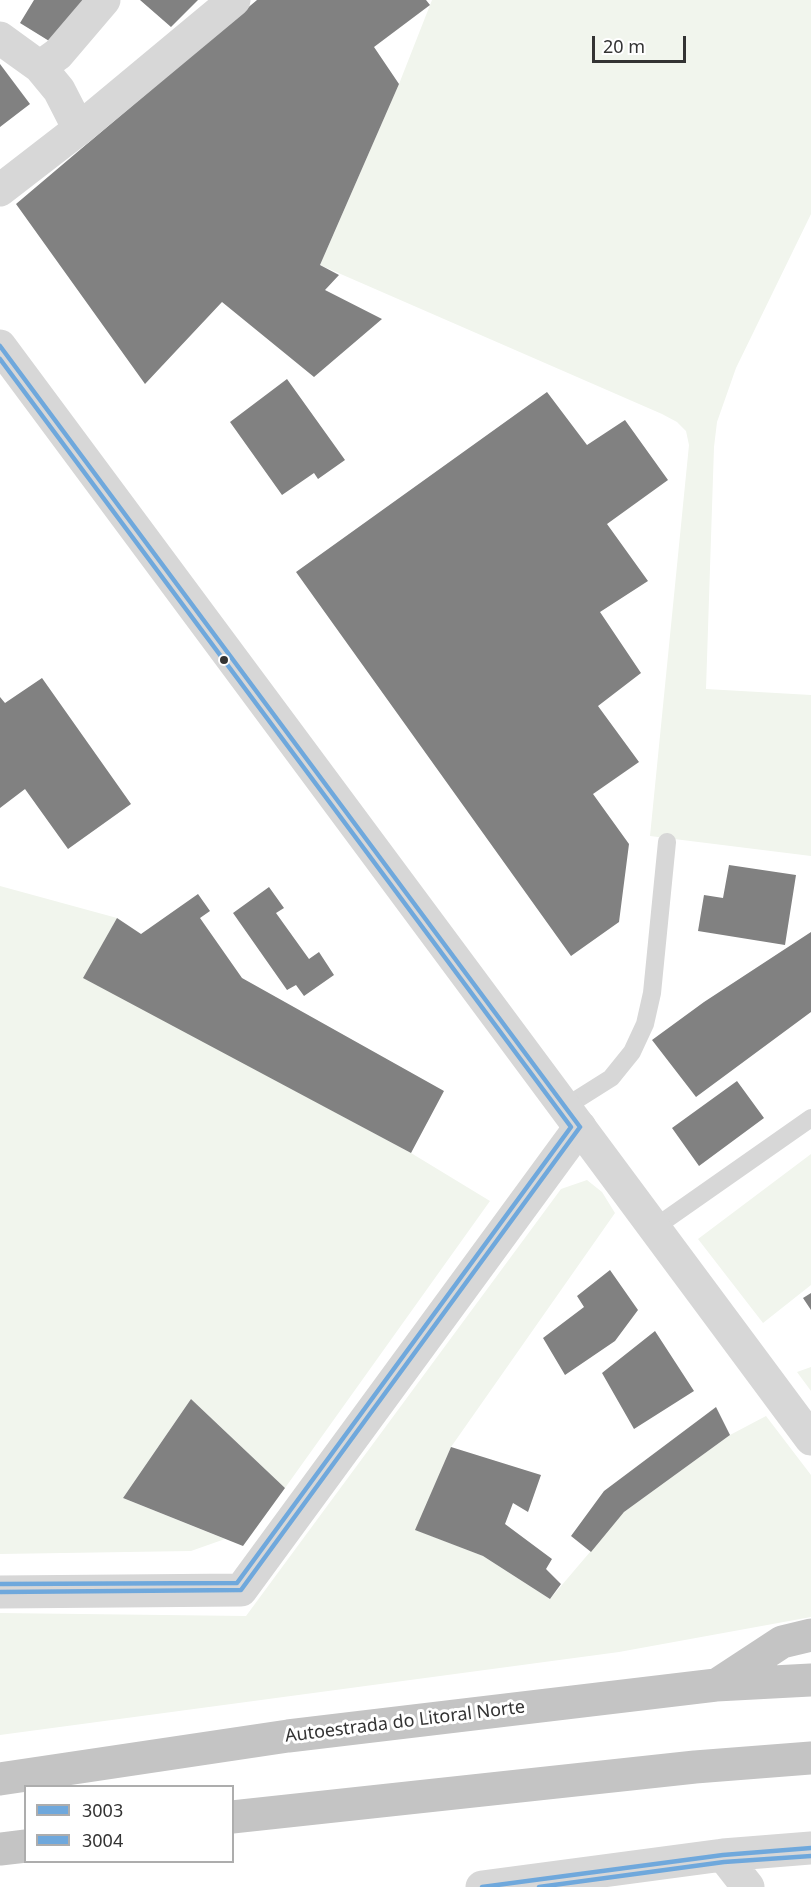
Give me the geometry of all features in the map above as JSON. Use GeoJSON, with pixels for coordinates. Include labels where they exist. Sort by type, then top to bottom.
{"type":"FeatureCollection","features":[{"type":"Feature","properties":{"kind":"highway"},"geometry":{"type":"LineString","coordinates":[[716,1685],[782,1642],[811,1635]]}},
{"type":"Feature","properties":{"kind":"highway","name":"Autoestrada do Litoral Norte"},"geometry":{"type":"LineString","coordinates":[[0,1779],[288,1736],[716,1685],[811,1680]]}},
{"type":"Feature","properties":{"kind":"highway"},"geometry":{"type":"LineString","coordinates":[[234,1817],[683,1768],[811,1758]]}},
{"type":"Feature","properties":{"kind":"highway"},"geometry":{"type":"LineString","coordinates":[[0,1850],[24,1846]]}},
{"type":"Feature","properties":{"kind":"street"},"geometry":{"type":"LineString","coordinates":[[40,67],[58,54],[104,0]]}},
{"type":"Feature","properties":{"kind":"street"},"geometry":{"type":"LineString","coordinates":[[0,190],[79,129],[234,0]]}},
{"type":"Feature","properties":{"kind":"street"},"geometry":{"type":"LineString","coordinates":[[0,38],[40,67],[59,90],[79,129]]}},
{"type":"Feature","properties":{"kind":"street"},"geometry":{"type":"LineString","coordinates":[[0,346],[811,1438]]}},
{"type":"Feature","properties":{"kind":"street"},"geometry":{"type":"LineString","coordinates":[[0,1592],[241,1590],[573,1117]]}},
{"type":"Feature","properties":{"kind":"street"},"geometry":{"type":"LineString","coordinates":[[482,1887],[536,1884],[723,1855],[811,1848]]}},
{"type":"Feature","properties":{"kind":"street"},"geometry":{"type":"LineString","coordinates":[[723,1855],[747,1887]]}},
{"type":"Feature","properties":{"kind":"lane"},"geometry":{"type":"LineString","coordinates":[[573,1117],[611,1078],[632,1052],[645,1024],[652,993],[667,842]]}},
{"type":"Feature","properties":{"kind":"lane"},"geometry":{"type":"LineString","coordinates":[[654,1228],[811,1118]]}},
{"type":"Feature","properties":{"kind":"shaded area"},"geometry":{"type":"Polygon","coordinates":[[[432,0],[811,0],[811,214],[736,368],[717,422],[714,447],[706,689],[811,695],[811,856],[650,836],[689,445],[686,431],[677,422],[662,414],[320,265],[399,84],[432,0]]]}},
{"type":"Feature","properties":{"kind":"shaded area"},"geometry":{"type":"Polygon","coordinates":[[[0,886],[117,918],[84,977],[411,1153],[490,1201],[285,1488],[191,1399],[123,1498],[225,1539],[191,1551],[0,1554],[0,886]]]}},
{"type":"Feature","properties":{"kind":"shaded area"},"geometry":{"type":"Polygon","coordinates":[[[811,1154],[811,1285],[763,1323],[698,1239],[811,1154]]]}},
{"type":"Feature","properties":{"kind":"shaded area"},"geometry":{"type":"Polygon","coordinates":[[[587,1180],[602,1192],[615,1213],[451,1447],[416,1530],[483,1556],[550,1599],[624,1512],[730,1435],[766,1416],[811,1475],[811,1617],[619,1652],[0,1735],[0,1613],[246,1616],[561,1189],[587,1180]]]}},
{"type":"Feature","properties":{"kind":"shaded area"},"geometry":{"type":"Polygon","coordinates":[[[811,1367],[811,1391],[797,1372],[811,1367]]]}},
{"type":"Feature","properties":{"kind":"building"},"geometry":{"type":"Polygon","coordinates":[[[34,0],[83,0],[54,44],[20,23],[34,0]]]}},
{"type":"Feature","properties":{"kind":"building"},"geometry":{"type":"Polygon","coordinates":[[[140,0],[198,0],[171,27],[140,0]]]}},
{"type":"Feature","properties":{"kind":"building"},"geometry":{"type":"Polygon","coordinates":[[[257,0],[426,0],[430,5],[374,47],[399,84],[320,265],[339,275],[325,290],[382,319],[314,377],[222,302],[145,384],[16,204],[257,0]]]}},
{"type":"Feature","properties":{"kind":"building"},"geometry":{"type":"Polygon","coordinates":[[[0,64],[30,104],[0,127],[0,64]]]}},
{"type":"Feature","properties":{"kind":"building"},"geometry":{"type":"Polygon","coordinates":[[[287,379],[345,460],[318,479],[314,473],[282,495],[230,422],[287,379]]]}},
{"type":"Feature","properties":{"kind":"building"},"geometry":{"type":"Polygon","coordinates":[[[547,392],[587,445],[625,420],[668,480],[607,524],[648,581],[600,612],[641,673],[598,706],[639,762],[593,794],[629,844],[619,922],[571,956],[296,572],[547,392]]]}},
{"type":"Feature","properties":{"kind":"building"},"geometry":{"type":"Polygon","coordinates":[[[42,678],[131,804],[68,849],[25,789],[0,808],[0,697],[5,703],[42,678]]]}},
{"type":"Feature","properties":{"kind":"building"},"geometry":{"type":"Polygon","coordinates":[[[729,865],[796,875],[785,945],[698,931],[704,895],[723,898],[729,865]]]}},
{"type":"Feature","properties":{"kind":"building"},"geometry":{"type":"Polygon","coordinates":[[[269,887],[284,908],[276,913],[309,959],[319,952],[334,975],[304,996],[296,985],[287,990],[233,913],[269,887]]]}},
{"type":"Feature","properties":{"kind":"building"},"geometry":{"type":"Polygon","coordinates":[[[198,894],[210,911],[200,918],[242,978],[444,1091],[411,1153],[83,978],[117,918],[141,934],[198,894]]]}},
{"type":"Feature","properties":{"kind":"building"},"geometry":{"type":"Polygon","coordinates":[[[811,932],[811,1012],[696,1097],[652,1040],[704,1002],[811,932]]]}},
{"type":"Feature","properties":{"kind":"building"},"geometry":{"type":"Polygon","coordinates":[[[737,1081],[764,1118],[699,1166],[672,1128],[737,1081]]]}},
{"type":"Feature","properties":{"kind":"building"},"geometry":{"type":"Polygon","coordinates":[[[610,1270],[638,1310],[615,1341],[565,1375],[543,1338],[584,1307],[577,1296],[610,1270]]]}},
{"type":"Feature","properties":{"kind":"building"},"geometry":{"type":"Polygon","coordinates":[[[811,1293],[811,1310],[803,1298],[811,1293]]]}},
{"type":"Feature","properties":{"kind":"building"},"geometry":{"type":"Polygon","coordinates":[[[655,1331],[694,1391],[634,1429],[602,1373],[655,1331]]]}},
{"type":"Feature","properties":{"kind":"building"},"geometry":{"type":"Polygon","coordinates":[[[191,1399],[285,1488],[243,1546],[123,1498],[191,1399]]]}},
{"type":"Feature","properties":{"kind":"building"},"geometry":{"type":"Polygon","coordinates":[[[716,1407],[730,1435],[624,1512],[591,1552],[571,1536],[604,1491],[716,1407]]]}},
{"type":"Feature","properties":{"kind":"building"},"geometry":{"type":"Polygon","coordinates":[[[451,1447],[541,1475],[528,1512],[513,1503],[505,1524],[552,1559],[546,1569],[561,1584],[550,1599],[483,1556],[415,1530],[451,1447]]]}},
{"type":"Feature","properties":{"kind":"transit line","name":"3003"},"geometry":{"type":"LineString","coordinates":[[0,346],[580,1127]]}},
{"type":"Feature","properties":{"kind":"transit line","name":"3004"},"geometry":{"type":"LineString","coordinates":[[0,359],[571,1127],[237,1583],[0,1584]]}},
{"type":"Feature","properties":{"kind":"transit line","name":"3003"},"geometry":{"type":"LineString","coordinates":[[0,1592],[241,1590],[580,1127]]}},
{"type":"Feature","properties":{"kind":"transit line","name":"3003"},"geometry":{"type":"LineString","coordinates":[[482,1887],[723,1855],[811,1848]]}},
{"type":"Feature","properties":{"kind":"transit line","name":"3004"},"geometry":{"type":"LineString","coordinates":[[539,1887],[724,1862],[811,1856]]}}]}
